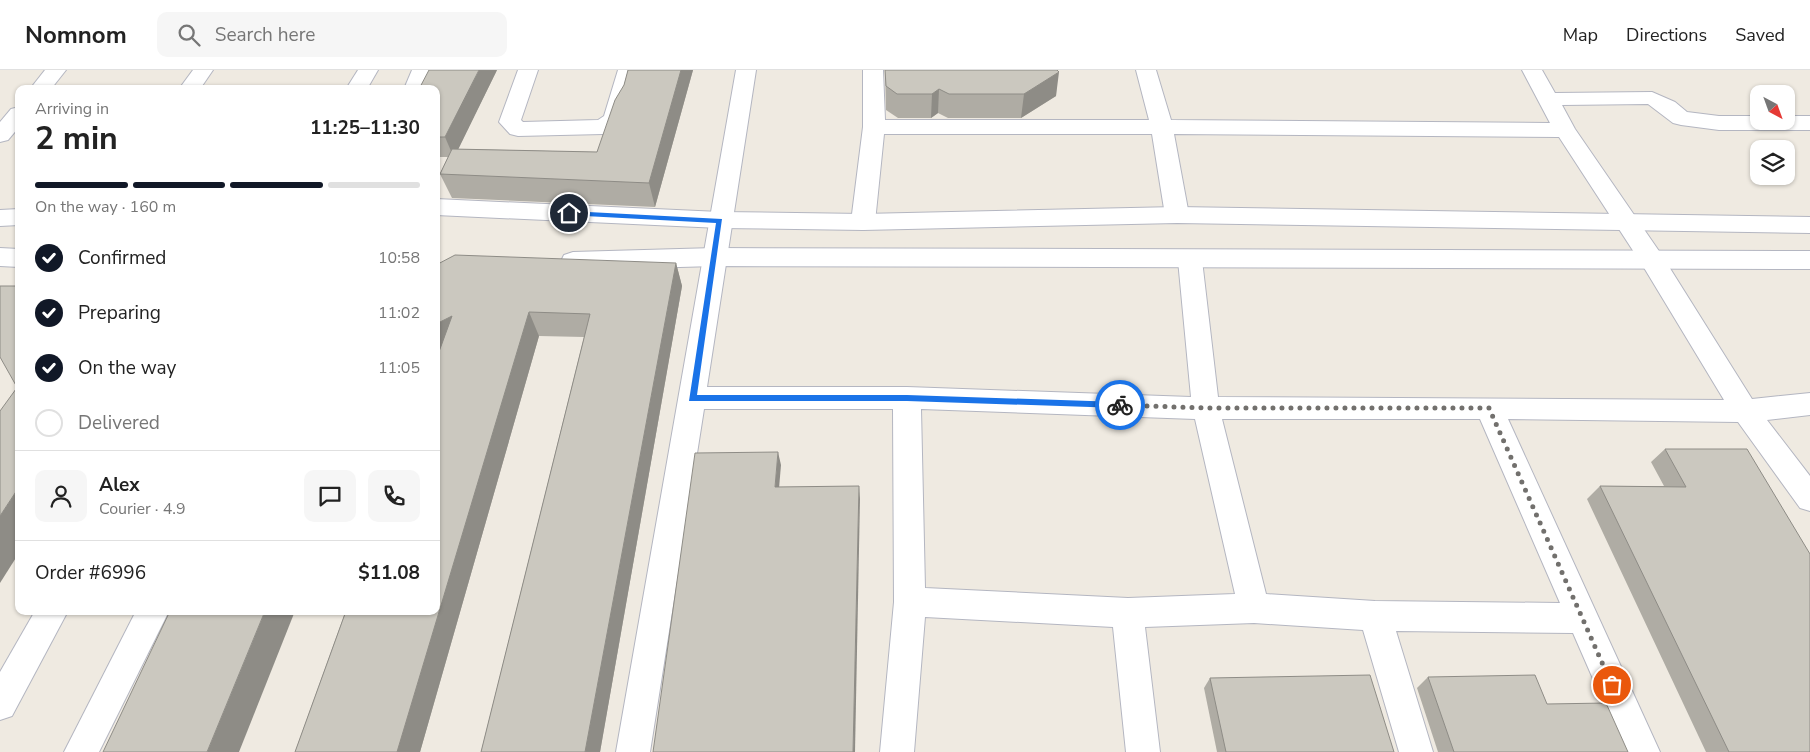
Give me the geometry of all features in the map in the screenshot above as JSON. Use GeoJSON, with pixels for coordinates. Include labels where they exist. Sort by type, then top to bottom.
{"type":"FeatureCollection","features":[{"type":"Feature","properties":{"kind":"street"},"geometry":{"type":"LineString","coordinates":[[43,85],[56,70]]}},
{"type":"Feature","properties":{"kind":"street"},"geometry":{"type":"LineString","coordinates":[[192,85],[203,70]]}},
{"type":"Feature","properties":{"kind":"street"},"geometry":{"type":"LineString","coordinates":[[359,85],[368,70]]}},
{"type":"Feature","properties":{"kind":"street"},"geometry":{"type":"LineString","coordinates":[[416,85],[422,70]]}},
{"type":"Feature","properties":{"kind":"street"},"geometry":{"type":"LineString","coordinates":[[528,70],[510,122],[518,129],[603,127],[614,119],[628,70]]}},
{"type":"Feature","properties":{"kind":"street"},"geometry":{"type":"LineString","coordinates":[[633,752],[746,70]]}},
{"type":"Feature","properties":{"kind":"street"},"geometry":{"type":"LineString","coordinates":[[863,222],[874,127],[873,70]]}},
{"type":"Feature","properties":{"kind":"street"},"geometry":{"type":"LineString","coordinates":[[1146,70],[1162,127],[1177,215]]}},
{"type":"Feature","properties":{"kind":"street"},"geometry":{"type":"LineString","coordinates":[[1532,70],[1565,130],[1652,260],[1745,411],[1810,499]]}},
{"type":"Feature","properties":{"kind":"street"},"geometry":{"type":"LineString","coordinates":[[1548,99],[1652,98],[1668,107],[1681,118],[1719,123],[1810,123]]}},
{"type":"Feature","properties":{"kind":"street"},"geometry":{"type":"LineString","coordinates":[[0,114],[15,114]]}},
{"type":"Feature","properties":{"kind":"street"},"geometry":{"type":"LineString","coordinates":[[0,135],[15,118]]}},
{"type":"Feature","properties":{"kind":"street"},"geometry":{"type":"LineString","coordinates":[[874,127],[1565,130]]}},
{"type":"Feature","properties":{"kind":"street"},"geometry":{"type":"LineString","coordinates":[[440,207],[720,220],[863,222],[1177,215],[1627,223],[1810,224]]}},
{"type":"Feature","properties":{"kind":"street"},"geometry":{"type":"LineString","coordinates":[[0,218],[15,217]]}},
{"type":"Feature","properties":{"kind":"street"},"geometry":{"type":"LineString","coordinates":[[0,257],[15,258]]}},
{"type":"Feature","properties":{"kind":"street"},"geometry":{"type":"LineString","coordinates":[[556,262],[715,257],[1190,260],[1810,260]]}},
{"type":"Feature","properties":{"kind":"street"},"geometry":{"type":"LineString","coordinates":[[1190,260],[1206,408],[1254,608]]}},
{"type":"Feature","properties":{"kind":"street"},"geometry":{"type":"LineString","coordinates":[[692,398],[907,398],[1206,408],[1489,408],[1745,411],[1810,404]]}},
{"type":"Feature","properties":{"kind":"street"},"geometry":{"type":"LineString","coordinates":[[897,752],[910,602],[907,398]]}},
{"type":"Feature","properties":{"kind":"street"},"geometry":{"type":"LineString","coordinates":[[1489,408],[1643,752]]}},
{"type":"Feature","properties":{"kind":"street"},"geometry":{"type":"LineString","coordinates":[[910,602],[1128,613],[1254,608],[1375,616],[1582,618]]}},
{"type":"Feature","properties":{"kind":"street"},"geometry":{"type":"LineString","coordinates":[[1128,613],[1143,752]]}},
{"type":"Feature","properties":{"kind":"street"},"geometry":{"type":"LineString","coordinates":[[0,704],[50,615]]}},
{"type":"Feature","properties":{"kind":"street"},"geometry":{"type":"LineString","coordinates":[[81,752],[151,615]]}},
{"type":"Feature","properties":{"kind":"street"},"geometry":{"type":"LineString","coordinates":[[1375,616],[1416,752]]}},
{"type":"Feature","properties":{"kind":"building"},"geometry":{"type":"Polygon","coordinates":[[[429,70],[479,70],[445,137],[440,137],[440,85],[421,85],[429,70]]]}},
{"type":"Feature","properties":{"kind":"building"},"geometry":{"type":"Polygon","coordinates":[[[628,70],[681,70],[649,183],[440,174],[452,149],[597,152],[615,100],[624,85],[628,70]]]}},
{"type":"Feature","properties":{"kind":"building"},"geometry":{"type":"Polygon","coordinates":[[[885,70],[1057,70],[1059,72],[1024,94],[949,94],[939,89],[932,94],[897,94],[886,86],[885,70]]]}},
{"type":"Feature","properties":{"kind":"building"},"geometry":{"type":"Polygon","coordinates":[[[455,255],[676,263],[585,752],[481,752],[590,314],[529,312],[440,609],[440,349],[452,316],[440,322],[440,263],[455,255]]]}},
{"type":"Feature","properties":{"kind":"building"},"geometry":{"type":"Polygon","coordinates":[[[0,286],[15,286],[15,384],[0,357],[0,286]]]}},
{"type":"Feature","properties":{"kind":"building"},"geometry":{"type":"Polygon","coordinates":[[[15,390],[15,493],[0,516],[0,411],[15,390]]]}},
{"type":"Feature","properties":{"kind":"building"},"geometry":{"type":"Polygon","coordinates":[[[1665,449],[1747,449],[1810,554],[1810,752],[1729,752],[1600,486],[1686,487],[1665,449]]]}},
{"type":"Feature","properties":{"kind":"building"},"geometry":{"type":"Polygon","coordinates":[[[778,452],[775,487],[859,486],[853,752],[653,752],[695,453],[778,452]]]}},
{"type":"Feature","properties":{"kind":"building"},"geometry":{"type":"Polygon","coordinates":[[[168,615],[263,615],[207,752],[103,752],[168,615]]]}},
{"type":"Feature","properties":{"kind":"building"},"geometry":{"type":"Polygon","coordinates":[[[345,615],[438,615],[397,752],[295,752],[345,615]]]}},
{"type":"Feature","properties":{"kind":"building"},"geometry":{"type":"Polygon","coordinates":[[[1370,675],[1394,752],[1226,752],[1210,678],[1370,675]]]}},
{"type":"Feature","properties":{"kind":"building"},"geometry":{"type":"Polygon","coordinates":[[[1535,675],[1547,704],[1606,703],[1628,752],[1454,752],[1428,677],[1535,675]]]}},
{"type":"Feature","properties":{"kind":"way so far"},"geometry":{"type":"LineString","coordinates":[[1120,405],[1206,408],[1489,408],[1612,685]]}},
{"type":"Feature","properties":{"kind":"route"},"geometry":{"type":"LineString","coordinates":[[569,213],[720,220],[692,398],[907,398],[1120,405]]}}]}
